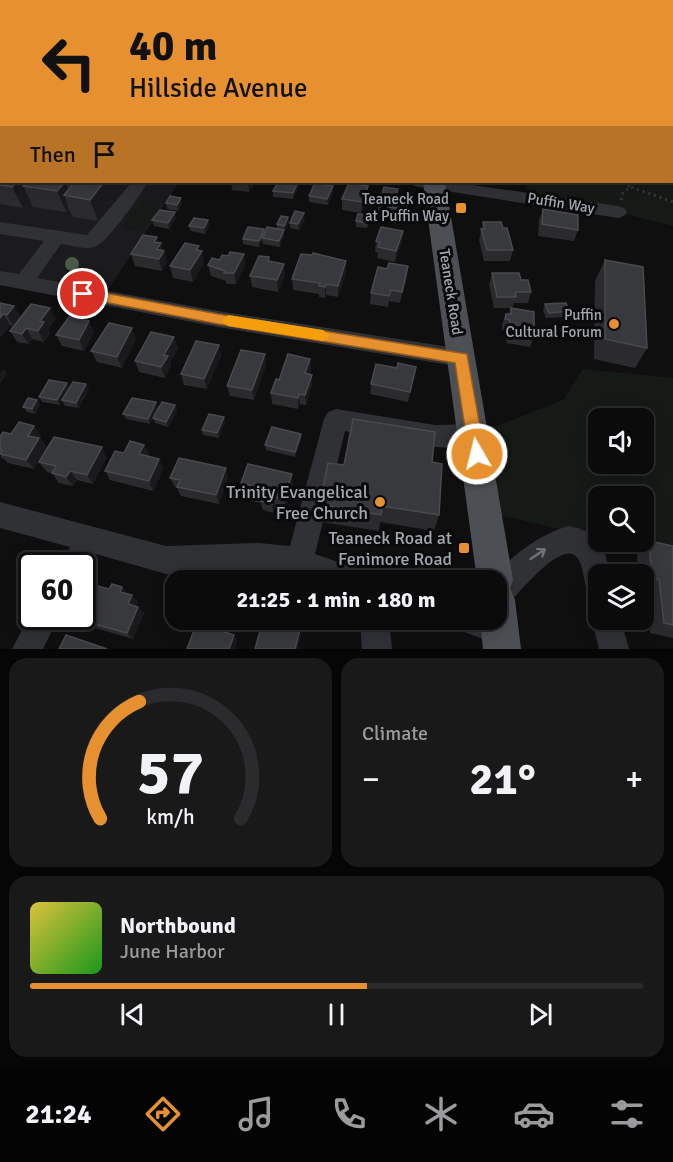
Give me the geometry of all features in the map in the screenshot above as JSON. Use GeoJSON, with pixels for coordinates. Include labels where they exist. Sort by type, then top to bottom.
{"type":"FeatureCollection","features":[{"type":"Feature","properties":{"kind":"main road","name":"Teaneck Road"},"geometry":{"type":"LineString","coordinates":[[429,183],[462,358],[494,570]]}},
{"type":"Feature","properties":{"kind":"street"},"geometry":{"type":"LineString","coordinates":[[0,228],[55,239],[91,242],[113,218],[139,183]]}},
{"type":"Feature","properties":{"kind":"street","name":"Puffin Way"},"geometry":{"type":"LineString","coordinates":[[435,183],[618,212]]}},
{"type":"Feature","properties":{"kind":"street"},"geometry":{"type":"LineString","coordinates":[[24,282],[55,239]]}},
{"type":"Feature","properties":{"kind":"street"},"geometry":{"type":"LineString","coordinates":[[0,278],[218,319],[462,358]]}},
{"type":"Feature","properties":{"kind":"street"},"geometry":{"type":"LineString","coordinates":[[299,563],[336,419],[435,436],[474,435]]}},
{"type":"Feature","properties":{"kind":"street"},"geometry":{"type":"LineString","coordinates":[[0,515],[166,560],[191,562],[248,557],[290,560],[320,570]]}},
{"type":"Feature","properties":{"kind":"street"},"geometry":{"type":"LineString","coordinates":[[82,552],[89,540]]}},
{"type":"Feature","properties":{"kind":"street"},"geometry":{"type":"LineString","coordinates":[[507,593],[522,566],[553,545],[569,542],[584,546],[590,552],[593,564]]}},
{"type":"Feature","properties":{"kind":"street"},"geometry":{"type":"LineString","coordinates":[[27,649],[37,630]]}},
{"type":"Feature","properties":{"kind":"street"},"geometry":{"type":"LineString","coordinates":[[376,630],[377,649]]}},
{"type":"Feature","properties":{"kind":"street"},"geometry":{"type":"LineString","coordinates":[[609,630],[614,649]]}},
{"type":"Feature","properties":{"kind":"path"},"geometry":{"type":"LineString","coordinates":[[625,183],[673,202]]}},
{"type":"Feature","properties":{"kind":"path"},"geometry":{"type":"LineString","coordinates":[[618,212],[623,192],[632,187]]}},
{"type":"Feature","properties":{"kind":"shaded area"},"geometry":{"type":"Polygon","coordinates":[[[0,183],[178,183],[103,297],[0,278],[0,183]]]}},
{"type":"Feature","properties":{"kind":"shaded area"},"geometry":{"type":"Polygon","coordinates":[[[526,183],[673,183],[673,226],[618,212],[528,198],[526,183]]]}},
{"type":"Feature","properties":{"kind":"shaded area"},"geometry":{"type":"Polygon","coordinates":[[[140,200],[161,203],[143,231],[121,228],[140,200]]]}},
{"type":"Feature","properties":{"kind":"shaded area"},"geometry":{"type":"Polygon","coordinates":[[[583,369],[673,378],[673,556],[654,552],[654,486],[588,486],[588,536],[486,512],[474,435],[563,400],[583,369]]]}},
{"type":"Feature","properties":{"kind":"building"},"geometry":{"type":"Polygon","coordinates":[[[0,183],[16,183],[12,187],[0,185],[0,183]]]}},
{"type":"Feature","properties":{"kind":"building"},"geometry":{"type":"Polygon","coordinates":[[[26,183],[64,183],[57,191],[23,186],[26,183]]]}},
{"type":"Feature","properties":{"kind":"building"},"geometry":{"type":"Polygon","coordinates":[[[74,183],[103,183],[90,200],[64,195],[74,183]]]}},
{"type":"Feature","properties":{"kind":"building"},"geometry":{"type":"Polygon","coordinates":[[[277,183],[298,183],[293,193],[273,191],[277,183]]]}},
{"type":"Feature","properties":{"kind":"building"},"geometry":{"type":"Polygon","coordinates":[[[315,183],[333,186],[327,199],[309,196],[315,183]]]}},
{"type":"Feature","properties":{"kind":"building"},"geometry":{"type":"Polygon","coordinates":[[[349,183],[368,186],[362,202],[342,199],[349,183]]]}},
{"type":"Feature","properties":{"kind":"building"},"geometry":{"type":"Polygon","coordinates":[[[384,187],[398,189],[396,195],[407,196],[404,209],[378,206],[384,187]]]}},
{"type":"Feature","properties":{"kind":"building"},"geometry":{"type":"Polygon","coordinates":[[[170,196],[181,198],[177,205],[166,203],[170,196]]]}},
{"type":"Feature","properties":{"kind":"building"},"geometry":{"type":"Polygon","coordinates":[[[543,209],[578,215],[578,230],[542,224],[543,209]]]}},
{"type":"Feature","properties":{"kind":"building"},"geometry":{"type":"Polygon","coordinates":[[[160,210],[175,212],[168,223],[152,220],[160,210]]]}},
{"type":"Feature","properties":{"kind":"building"},"geometry":{"type":"Polygon","coordinates":[[[295,211],[304,213],[298,224],[290,223],[295,211]]]}},
{"type":"Feature","properties":{"kind":"building"},"geometry":{"type":"Polygon","coordinates":[[[358,214],[370,215],[367,223],[356,221],[358,214]]]}},
{"type":"Feature","properties":{"kind":"building"},"geometry":{"type":"Polygon","coordinates":[[[281,216],[288,217],[284,226],[277,224],[281,216]]]}},
{"type":"Feature","properties":{"kind":"building"},"geometry":{"type":"Polygon","coordinates":[[[194,218],[208,220],[204,228],[189,226],[194,218]]]}},
{"type":"Feature","properties":{"kind":"building"},"geometry":{"type":"Polygon","coordinates":[[[483,222],[501,222],[503,228],[507,228],[513,250],[487,250],[481,229],[485,229],[483,222]]]}},
{"type":"Feature","properties":{"kind":"building"},"geometry":{"type":"Polygon","coordinates":[[[248,227],[264,229],[259,241],[243,239],[248,227]]]}},
{"type":"Feature","properties":{"kind":"building"},"geometry":{"type":"Polygon","coordinates":[[[267,227],[284,230],[279,241],[262,238],[267,227]]]}},
{"type":"Feature","properties":{"kind":"building"},"geometry":{"type":"Polygon","coordinates":[[[381,227],[403,231],[396,251],[378,247],[380,242],[376,241],[381,227]]]}},
{"type":"Feature","properties":{"kind":"building"},"geometry":{"type":"Polygon","coordinates":[[[143,235],[157,237],[154,242],[161,243],[157,249],[164,251],[159,259],[131,254],[143,235]]]}},
{"type":"Feature","properties":{"kind":"building"},"geometry":{"type":"Polygon","coordinates":[[[185,243],[199,246],[196,250],[202,251],[190,270],[170,266],[185,243]]]}},
{"type":"Feature","properties":{"kind":"building"},"geometry":{"type":"Polygon","coordinates":[[[230,252],[244,254],[234,273],[224,273],[225,271],[208,265],[212,258],[220,260],[222,255],[228,256],[230,252]]]}},
{"type":"Feature","properties":{"kind":"building"},"geometry":{"type":"Polygon","coordinates":[[[313,253],[346,261],[338,286],[326,284],[325,287],[319,286],[320,283],[292,279],[301,254],[312,255],[313,253]]]}},
{"type":"Feature","properties":{"kind":"building"},"geometry":{"type":"Polygon","coordinates":[[[259,256],[269,257],[268,261],[284,264],[277,280],[250,276],[259,256]]]}},
{"type":"Feature","properties":{"kind":"building"},"geometry":{"type":"Polygon","coordinates":[[[605,260],[643,267],[647,348],[605,339],[605,260]]]}},
{"type":"Feature","properties":{"kind":"building"},"geometry":{"type":"Polygon","coordinates":[[[389,263],[408,266],[402,292],[391,290],[389,296],[371,293],[378,267],[387,269],[389,263]]]}},
{"type":"Feature","properties":{"kind":"building"},"geometry":{"type":"Polygon","coordinates":[[[492,273],[519,273],[521,280],[528,280],[531,292],[515,292],[516,297],[497,297],[492,273]]]}},
{"type":"Feature","properties":{"kind":"building"},"geometry":{"type":"Polygon","coordinates":[[[0,303],[14,306],[7,315],[3,314],[0,318],[0,303]]]}},
{"type":"Feature","properties":{"kind":"building"},"geometry":{"type":"Polygon","coordinates":[[[566,303],[569,311],[549,313],[545,304],[566,303]]]}},
{"type":"Feature","properties":{"kind":"building"},"geometry":{"type":"Polygon","coordinates":[[[31,304],[50,308],[40,321],[44,322],[38,331],[26,328],[22,334],[10,331],[31,304]]]}},
{"type":"Feature","properties":{"kind":"building"},"geometry":{"type":"Polygon","coordinates":[[[511,308],[534,312],[534,336],[510,332],[510,320],[505,319],[506,314],[511,314],[511,308]]]}},
{"type":"Feature","properties":{"kind":"building"},"geometry":{"type":"Polygon","coordinates":[[[69,317],[89,321],[79,340],[56,335],[69,317]]]}},
{"type":"Feature","properties":{"kind":"building"},"geometry":{"type":"Polygon","coordinates":[[[109,323],[132,328],[117,357],[91,351],[109,323]]]}},
{"type":"Feature","properties":{"kind":"building"},"geometry":{"type":"Polygon","coordinates":[[[151,332],[174,337],[164,355],[168,356],[161,367],[135,361],[151,332]]]}},
{"type":"Feature","properties":{"kind":"building"},"geometry":{"type":"Polygon","coordinates":[[[196,341],[219,345],[204,379],[181,374],[196,341]]]}},
{"type":"Feature","properties":{"kind":"building"},"geometry":{"type":"Polygon","coordinates":[[[241,350],[265,354],[252,390],[227,386],[241,350]]]}},
{"type":"Feature","properties":{"kind":"building"},"geometry":{"type":"Polygon","coordinates":[[[288,354],[310,359],[305,373],[312,375],[305,395],[299,394],[298,398],[271,393],[276,379],[279,380],[288,354]]]}},
{"type":"Feature","properties":{"kind":"building"},"geometry":{"type":"Polygon","coordinates":[[[398,363],[416,367],[410,392],[371,384],[376,364],[397,368],[398,363]]]}},
{"type":"Feature","properties":{"kind":"building"},"geometry":{"type":"Polygon","coordinates":[[[49,380],[67,383],[57,400],[39,397],[49,380]]]}},
{"type":"Feature","properties":{"kind":"building"},"geometry":{"type":"Polygon","coordinates":[[[73,382],[86,384],[76,403],[62,400],[73,382]]]}},
{"type":"Feature","properties":{"kind":"building"},"geometry":{"type":"Polygon","coordinates":[[[28,398],[37,400],[32,409],[23,407],[28,398]]]}},
{"type":"Feature","properties":{"kind":"building"},"geometry":{"type":"Polygon","coordinates":[[[132,398],[156,402],[148,419],[123,414],[132,398]]]}},
{"type":"Feature","properties":{"kind":"building"},"geometry":{"type":"Polygon","coordinates":[[[162,402],[175,405],[166,422],[153,418],[162,402]]]}},
{"type":"Feature","properties":{"kind":"building"},"geometry":{"type":"Polygon","coordinates":[[[209,414],[224,417],[217,433],[202,430],[209,414]]]}},
{"type":"Feature","properties":{"kind":"building","name":"Trinity Evangelical Free Church"},"geometry":{"type":"Polygon","coordinates":[[[353,419],[435,432],[432,462],[442,464],[439,515],[382,506],[381,515],[320,505],[328,463],[344,465],[353,419]]]}},
{"type":"Feature","properties":{"kind":"building"},"geometry":{"type":"Polygon","coordinates":[[[19,422],[34,426],[28,436],[39,438],[26,460],[0,454],[2,451],[0,450],[0,437],[3,432],[11,434],[19,422]]]}},
{"type":"Feature","properties":{"kind":"building"},"geometry":{"type":"Polygon","coordinates":[[[272,427],[301,434],[295,452],[265,445],[272,427]]]}},
{"type":"Feature","properties":{"kind":"building"},"geometry":{"type":"Polygon","coordinates":[[[54,437],[102,447],[87,475],[70,471],[66,477],[52,473],[56,466],[39,462],[54,437]]]}},
{"type":"Feature","properties":{"kind":"building"},"geometry":{"type":"Polygon","coordinates":[[[130,441],[144,445],[139,454],[159,459],[149,481],[105,471],[115,451],[124,453],[130,441]]]}},
{"type":"Feature","properties":{"kind":"building"},"geometry":{"type":"Polygon","coordinates":[[[179,458],[226,468],[216,495],[177,487],[180,480],[170,478],[179,458]]]}},
{"type":"Feature","properties":{"kind":"building"},"geometry":{"type":"Polygon","coordinates":[[[248,464],[292,474],[284,499],[274,497],[272,504],[261,501],[263,495],[248,492],[250,485],[241,483],[248,464]]]}},
{"type":"Feature","properties":{"kind":"building"},"geometry":{"type":"Polygon","coordinates":[[[654,542],[673,546],[673,625],[664,623],[659,579],[654,578],[654,564],[651,564],[650,552],[654,552],[654,542]]]}},
{"type":"Feature","properties":{"kind":"building"},"geometry":{"type":"Polygon","coordinates":[[[112,584],[122,587],[120,592],[132,595],[128,604],[138,607],[127,633],[96,624],[96,586],[109,589],[112,584]]]}},
{"type":"Feature","properties":{"kind":"building"},"geometry":{"type":"Polygon","coordinates":[[[194,630],[221,630],[234,635],[229,649],[187,649],[194,630]]]}},
{"type":"Feature","properties":{"kind":"building"},"geometry":{"type":"Polygon","coordinates":[[[260,630],[300,630],[295,649],[255,649],[260,630]]]}},
{"type":"Feature","properties":{"kind":"building"},"geometry":{"type":"Polygon","coordinates":[[[66,635],[107,649],[59,649],[66,635]]]}},
{"type":"Feature","properties":{"kind":"slow traffic"},"geometry":{"type":"LineString","coordinates":[[228,321],[323,336]]}},
{"type":"Feature","properties":{"kind":"place","name":"Teaneck Road at Puffin Way"},"geometry":{"type":"Point","coordinates":[461,208]}},
{"type":"Feature","properties":{"kind":"place","name":"Puffin Cultural Forum"},"geometry":{"type":"Point","coordinates":[614,324]}},
{"type":"Feature","properties":{"kind":"place","name":"Trinity Evangelical Free Church"},"geometry":{"type":"Point","coordinates":[380,502]}},
{"type":"Feature","properties":{"kind":"place","name":"Teaneck Road at Fenimore Road"},"geometry":{"type":"Point","coordinates":[464,548]}},
{"type":"Feature","properties":{"kind":"route"},"geometry":{"type":"LineString","coordinates":[[83,294],[218,319],[462,358],[477,454]]}}]}
